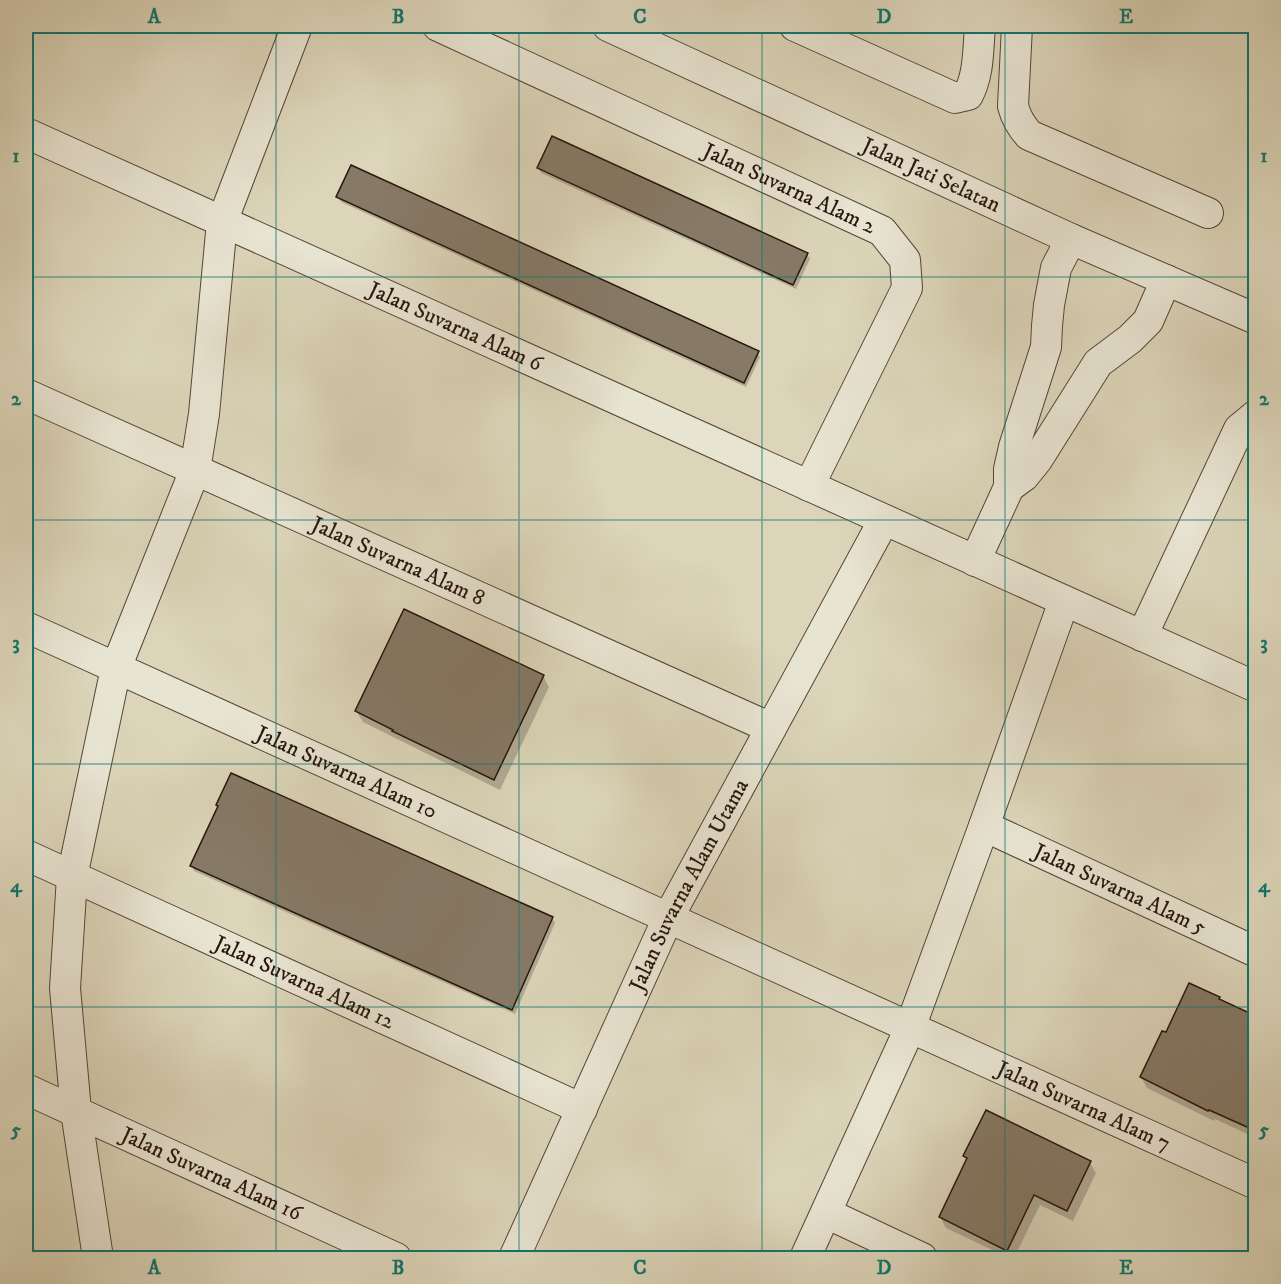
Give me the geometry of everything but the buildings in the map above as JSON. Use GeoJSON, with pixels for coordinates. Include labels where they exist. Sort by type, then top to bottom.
{"type":"FeatureCollection","features":[{"type":"Feature","properties":{"kind":"street"},"geometry":{"type":"LineString","coordinates":[[98,1258],[76,1111],[65,988],[72,877],[116,668],[195,470],[204,414],[222,222],[297,26]]}},
{"type":"Feature","properties":{"kind":"street","name":"Jalan Suvarna Alam 2"},"geometry":{"type":"LineString","coordinates":[[438,26],[882,231],[905,260],[906,288],[809,486]]}},
{"type":"Feature","properties":{"kind":"street","name":"Jalan Jati Selatan"},"geometry":{"type":"LineString","coordinates":[[608,26],[1071,239],[1256,318]]}},
{"type":"Feature","properties":{"kind":"street"},"geometry":{"type":"LineString","coordinates":[[795,26],[955,98],[968,95],[974,84],[980,26]]}},
{"type":"Feature","properties":{"kind":"street"},"geometry":{"type":"LineString","coordinates":[[1017,26],[1013,106],[1015,116],[1029,135],[1208,213]]}},
{"type":"Feature","properties":{"kind":"street","name":"Jalan Suvarna Alam 6"},"geometry":{"type":"LineString","coordinates":[[26,133],[1256,687]]}},
{"type":"Feature","properties":{"kind":"street"},"geometry":{"type":"LineString","coordinates":[[975,561],[1009,487],[1009,469],[1014,447],[1046,347],[1049,305],[1056,268],[1071,239]]}},
{"type":"Feature","properties":{"kind":"street"},"geometry":{"type":"LineString","coordinates":[[1009,487],[1024,476],[1037,460],[1098,363],[1130,339],[1148,321],[1166,280]]}},
{"type":"Feature","properties":{"kind":"street","name":"Jalan Suvarna Alam 8"},"geometry":{"type":"LineString","coordinates":[[26,394],[771,728]]}},
{"type":"Feature","properties":{"kind":"street"},"geometry":{"type":"LineString","coordinates":[[1142,636],[1239,429],[1256,415]]}},
{"type":"Feature","properties":{"kind":"street","name":"Jalan Suvarna Alam Utama"},"geometry":{"type":"LineString","coordinates":[[514,1258],[668,918],[884,520]]}},
{"type":"Feature","properties":{"kind":"street"},"geometry":{"type":"LineString","coordinates":[[806,1258],[910,1028],[1064,601]]}},
{"type":"Feature","properties":{"kind":"street","name":"Jalan Suvarna Alam 10"},"geometry":{"type":"LineString","coordinates":[[26,627],[910,1028]]}},
{"type":"Feature","properties":{"kind":"street","name":"Jalan Suvarna Alam 5"},"geometry":{"type":"LineString","coordinates":[[984,826],[1256,952]]}},
{"type":"Feature","properties":{"kind":"street","name":"Jalan Suvarna Alam 12"},"geometry":{"type":"LineString","coordinates":[[26,855],[582,1109]]}},
{"type":"Feature","properties":{"kind":"street","name":"Jalan Suvarna Alam 7"},"geometry":{"type":"LineString","coordinates":[[910,1028],[1256,1184]]}},
{"type":"Feature","properties":{"kind":"street","name":"Jalan Suvarna Alam 16"},"geometry":{"type":"LineString","coordinates":[[26,1089],[396,1258]]}},
{"type":"Feature","properties":{"kind":"street"},"geometry":{"type":"LineString","coordinates":[[826,1213],[922,1258]]}}]}
